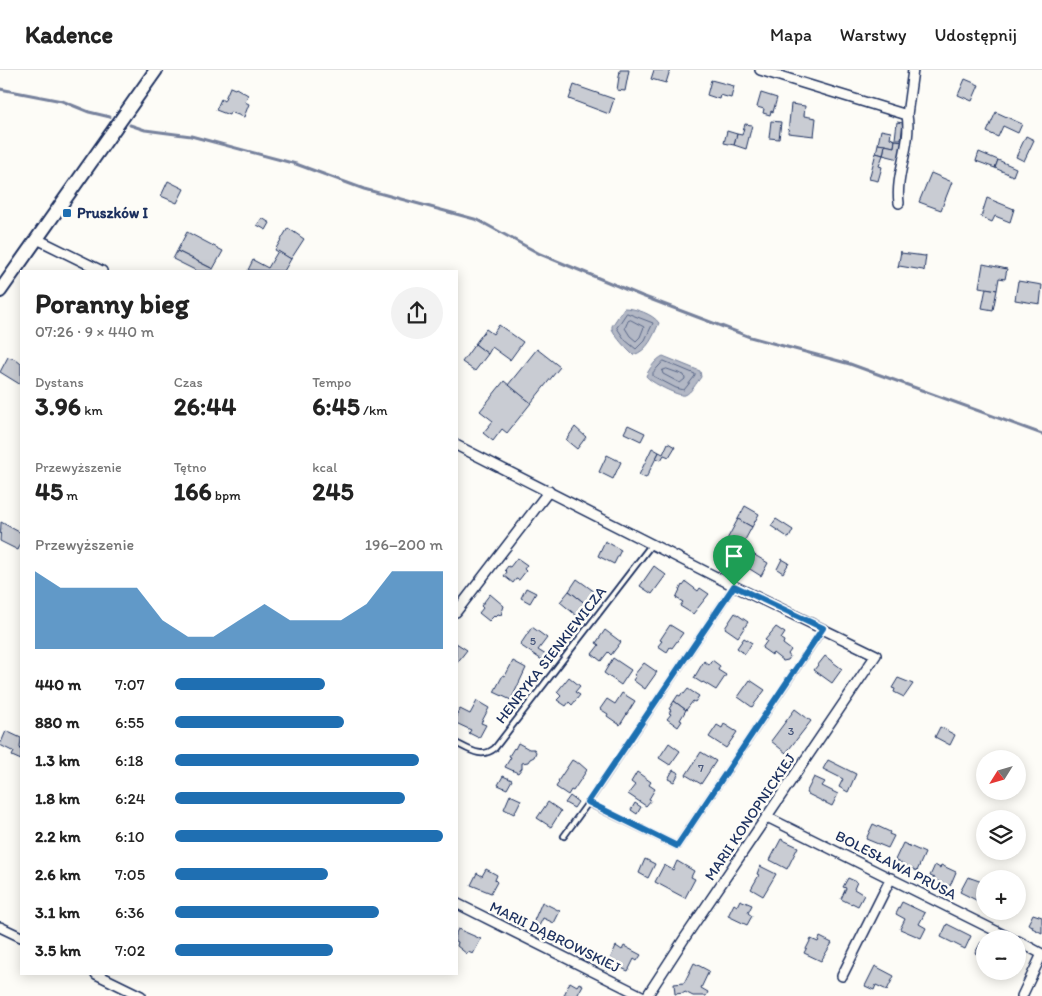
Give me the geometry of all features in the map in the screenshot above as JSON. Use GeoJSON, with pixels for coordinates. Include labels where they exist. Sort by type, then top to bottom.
{"type":"FeatureCollection","features":[{"type":"Feature","properties":{"kind":"street"},"geometry":{"type":"LineString","coordinates":[[0,291],[156,70]]}},
{"type":"Feature","properties":{"kind":"street"},"geometry":{"type":"LineString","coordinates":[[760,70],[907,115]]}},
{"type":"Feature","properties":{"kind":"street"},"geometry":{"type":"LineString","coordinates":[[899,203],[898,191],[908,128],[907,115],[913,70]]}},
{"type":"Feature","properties":{"kind":"street"},"geometry":{"type":"LineString","coordinates":[[37,239],[100,270]]}},
{"type":"Feature","properties":{"kind":"street"},"geometry":{"type":"LineString","coordinates":[[458,446],[653,543],[734,586],[823,628]]}},
{"type":"Feature","properties":{"kind":"street"},"geometry":{"type":"LineString","coordinates":[[458,609],[549,491]]}},
{"type":"Feature","properties":{"kind":"street","name":"MARII KONOPNICKIEJ"},"geometry":{"type":"LineString","coordinates":[[647,996],[876,655],[823,628]]}},
{"type":"Feature","properties":{"kind":"street","name":"BOLESŁAWA PRUSA"},"geometry":{"type":"LineString","coordinates":[[767,816],[994,930]]}},
{"type":"Feature","properties":{"kind":"street"},"geometry":{"type":"LineString","coordinates":[[842,976],[891,878]]}},
{"type":"Feature","properties":{"kind":"street","name":"MARII DĄBROWSKIEJ"},"geometry":{"type":"LineString","coordinates":[[458,904],[642,996]]}},
{"type":"Feature","properties":{"kind":"street"},"geometry":{"type":"LineString","coordinates":[[0,927],[20,937]]}},
{"type":"Feature","properties":{"kind":"street"},"geometry":{"type":"LineString","coordinates":[[1022,996],[1042,954],[1026,945]]}},
{"type":"Feature","properties":{"kind":"street"},"geometry":{"type":"LineString","coordinates":[[98,975],[141,996]]}},
{"type":"Feature","properties":{"kind":"lane","name":"HENRYKA SIENKIEWICZA"},"geometry":{"type":"LineString","coordinates":[[458,744],[482,754],[490,752],[495,748],[653,543]]}},
{"type":"Feature","properties":{"kind":"lane"},"geometry":{"type":"LineString","coordinates":[[564,836],[734,586]]}},
{"type":"Feature","properties":{"kind":"lane"},"geometry":{"type":"LineString","coordinates":[[588,802],[677,846],[823,628]]}},
{"type":"Feature","properties":{"kind":"water"},"geometry":{"type":"Polygon","coordinates":[[[624,308],[643,312],[653,317],[659,323],[646,347],[633,355],[612,329],[624,308]]]}},
{"type":"Feature","properties":{"kind":"water"},"geometry":{"type":"Polygon","coordinates":[[[663,356],[700,371],[701,377],[687,394],[682,395],[671,391],[653,382],[646,376],[653,364],[663,356]]]}},
{"type":"Feature","properties":{"kind":"building"},"geometry":{"type":"Polygon","coordinates":[[[620,70],[629,70],[625,91],[617,90],[620,70]]]}},
{"type":"Feature","properties":{"kind":"building"},"geometry":{"type":"Polygon","coordinates":[[[654,70],[670,70],[666,83],[651,79],[654,70]]]}},
{"type":"Feature","properties":{"kind":"building"},"geometry":{"type":"Polygon","coordinates":[[[965,79],[979,85],[972,101],[958,95],[965,79]]]}},
{"type":"Feature","properties":{"kind":"building"},"geometry":{"type":"Polygon","coordinates":[[[711,80],[734,86],[731,98],[720,95],[719,99],[707,95],[711,80]]]}},
{"type":"Feature","properties":{"kind":"building"},"geometry":{"type":"Polygon","coordinates":[[[574,85],[614,99],[609,114],[569,99],[574,85]]]}},
{"type":"Feature","properties":{"kind":"building"},"geometry":{"type":"Polygon","coordinates":[[[230,87],[236,88],[248,95],[245,102],[249,104],[244,117],[230,112],[229,115],[216,110],[221,99],[224,101],[230,87]]]}},
{"type":"Feature","properties":{"kind":"building"},"geometry":{"type":"Polygon","coordinates":[[[761,93],[777,98],[773,112],[771,111],[770,115],[763,113],[764,109],[757,107],[761,93]]]}},
{"type":"Feature","properties":{"kind":"building"},"geometry":{"type":"Polygon","coordinates":[[[791,104],[805,106],[804,116],[816,118],[814,136],[788,133],[791,104]]]}},
{"type":"Feature","properties":{"kind":"building"},"geometry":{"type":"Polygon","coordinates":[[[996,112],[1022,124],[1018,133],[1003,126],[998,137],[987,132],[996,112]]]}},
{"type":"Feature","properties":{"kind":"building"},"geometry":{"type":"Polygon","coordinates":[[[771,121],[781,122],[779,139],[769,138],[771,121]]]}},
{"type":"Feature","properties":{"kind":"building"},"geometry":{"type":"Polygon","coordinates":[[[897,122],[903,123],[901,139],[895,139],[897,122]]]}},
{"type":"Feature","properties":{"kind":"building"},"geometry":{"type":"Polygon","coordinates":[[[745,124],[752,125],[746,149],[734,145],[737,134],[742,135],[745,124]]]}},
{"type":"Feature","properties":{"kind":"building"},"geometry":{"type":"Polygon","coordinates":[[[881,130],[891,132],[890,138],[895,140],[894,147],[878,144],[881,130]]]}},
{"type":"Feature","properties":{"kind":"building"},"geometry":{"type":"Polygon","coordinates":[[[727,131],[737,134],[734,145],[724,143],[727,131]]]}},
{"type":"Feature","properties":{"kind":"building"},"geometry":{"type":"Polygon","coordinates":[[[1026,136],[1034,140],[1024,161],[1016,157],[1026,136]]]}},
{"type":"Feature","properties":{"kind":"building"},"geometry":{"type":"Polygon","coordinates":[[[895,140],[903,141],[899,159],[883,155],[885,145],[894,147],[895,140]]]}},
{"type":"Feature","properties":{"kind":"building"},"geometry":{"type":"Polygon","coordinates":[[[878,144],[885,145],[883,155],[876,153],[878,144]]]}},
{"type":"Feature","properties":{"kind":"building"},"geometry":{"type":"Polygon","coordinates":[[[979,152],[998,160],[995,168],[976,161],[979,152]]]}},
{"type":"Feature","properties":{"kind":"building"},"geometry":{"type":"Polygon","coordinates":[[[876,153],[883,155],[879,166],[882,167],[878,181],[869,179],[876,153]]]}},
{"type":"Feature","properties":{"kind":"building"},"geometry":{"type":"Polygon","coordinates":[[[998,160],[1016,168],[1013,176],[995,168],[998,160]]]}},
{"type":"Feature","properties":{"kind":"building"},"geometry":{"type":"Polygon","coordinates":[[[931,173],[952,182],[941,210],[919,202],[931,173]]]}},
{"type":"Feature","properties":{"kind":"building"},"geometry":{"type":"Polygon","coordinates":[[[168,181],[184,189],[177,203],[161,196],[168,181]]]}},
{"type":"Feature","properties":{"kind":"building"},"geometry":{"type":"Polygon","coordinates":[[[987,198],[1014,209],[1010,222],[995,216],[992,222],[981,217],[987,198]]]}},
{"type":"Feature","properties":{"kind":"building"},"geometry":{"type":"Polygon","coordinates":[[[262,218],[270,223],[266,230],[257,225],[262,218]]]}},
{"type":"Feature","properties":{"kind":"building"},"geometry":{"type":"Polygon","coordinates":[[[288,228],[304,239],[291,259],[275,250],[288,228]]]}},
{"type":"Feature","properties":{"kind":"building"},"geometry":{"type":"Polygon","coordinates":[[[187,232],[223,251],[213,269],[177,251],[187,232]]]}},
{"type":"Feature","properties":{"kind":"building"},"geometry":{"type":"Polygon","coordinates":[[[177,251],[213,269],[195,270],[173,259],[177,251]]]}},
{"type":"Feature","properties":{"kind":"building"},"geometry":{"type":"Polygon","coordinates":[[[278,251],[291,259],[285,270],[248,270],[253,260],[268,268],[278,251]]]}},
{"type":"Feature","properties":{"kind":"building"},"geometry":{"type":"Polygon","coordinates":[[[901,251],[901,253],[926,255],[924,271],[899,266],[898,268],[901,251]]]}},
{"type":"Feature","properties":{"kind":"building"},"geometry":{"type":"Polygon","coordinates":[[[983,264],[1007,269],[1005,279],[999,278],[997,290],[979,287],[983,264]]]}},
{"type":"Feature","properties":{"kind":"building"},"geometry":{"type":"Polygon","coordinates":[[[1018,281],[1042,285],[1040,304],[1015,300],[1018,281]]]}},
{"type":"Feature","properties":{"kind":"building"},"geometry":{"type":"Polygon","coordinates":[[[986,288],[997,290],[993,310],[982,308],[986,288]]]}},
{"type":"Feature","properties":{"kind":"building"},"geometry":{"type":"Polygon","coordinates":[[[499,325],[523,342],[510,360],[492,347],[488,354],[475,344],[486,329],[493,334],[499,325]]]}},
{"type":"Feature","properties":{"kind":"building"},"geometry":{"type":"Polygon","coordinates":[[[475,344],[488,354],[475,371],[462,362],[475,344]]]}},
{"type":"Feature","properties":{"kind":"building"},"geometry":{"type":"Polygon","coordinates":[[[537,349],[560,367],[531,403],[508,385],[537,349]]]}},
{"type":"Feature","properties":{"kind":"building"},"geometry":{"type":"Polygon","coordinates":[[[8,357],[15,359],[20,363],[20,384],[0,372],[8,357]]]}},
{"type":"Feature","properties":{"kind":"building"},"geometry":{"type":"Polygon","coordinates":[[[504,381],[531,403],[507,433],[502,429],[493,441],[483,433],[493,421],[480,411],[504,381]]]}},
{"type":"Feature","properties":{"kind":"building"},"geometry":{"type":"Polygon","coordinates":[[[628,425],[645,433],[641,441],[624,433],[628,425]]]}},
{"type":"Feature","properties":{"kind":"building"},"geometry":{"type":"Polygon","coordinates":[[[575,427],[586,437],[577,449],[566,440],[575,427]]]}},
{"type":"Feature","properties":{"kind":"building"},"geometry":{"type":"Polygon","coordinates":[[[668,443],[675,447],[669,457],[664,455],[661,460],[656,458],[659,452],[663,454],[668,443]]]}},
{"type":"Feature","properties":{"kind":"building"},"geometry":{"type":"Polygon","coordinates":[[[652,448],[659,452],[646,478],[639,475],[652,448]]]}},
{"type":"Feature","properties":{"kind":"building"},"geometry":{"type":"Polygon","coordinates":[[[607,455],[621,462],[613,479],[599,472],[607,455]]]}},
{"type":"Feature","properties":{"kind":"building"},"geometry":{"type":"Polygon","coordinates":[[[745,506],[759,514],[752,527],[738,519],[745,506]]]}},
{"type":"Feature","properties":{"kind":"building"},"geometry":{"type":"Polygon","coordinates":[[[738,519],[752,527],[739,551],[725,543],[738,519]]]}},
{"type":"Feature","properties":{"kind":"building"},"geometry":{"type":"Polygon","coordinates":[[[776,519],[793,530],[789,538],[771,526],[776,519]]]}},
{"type":"Feature","properties":{"kind":"building"},"geometry":{"type":"Polygon","coordinates":[[[1,522],[20,532],[18,550],[0,541],[1,522]]]}},
{"type":"Feature","properties":{"kind":"building"},"geometry":{"type":"Polygon","coordinates":[[[605,541],[621,550],[614,564],[598,556],[605,541]]]}},
{"type":"Feature","properties":{"kind":"building"},"geometry":{"type":"Polygon","coordinates":[[[753,554],[768,563],[761,576],[745,566],[753,554]]]}},
{"type":"Feature","properties":{"kind":"building"},"geometry":{"type":"Polygon","coordinates":[[[517,558],[527,565],[524,569],[526,571],[519,580],[516,579],[513,583],[504,576],[507,572],[505,570],[517,558]]]}},
{"type":"Feature","properties":{"kind":"building"},"geometry":{"type":"Polygon","coordinates":[[[782,559],[789,563],[783,573],[777,569],[782,559]]]}},
{"type":"Feature","properties":{"kind":"building"},"geometry":{"type":"Polygon","coordinates":[[[654,566],[666,575],[652,594],[640,586],[654,566]]]}},
{"type":"Feature","properties":{"kind":"building"},"geometry":{"type":"Polygon","coordinates":[[[577,579],[595,592],[591,598],[590,596],[586,604],[569,591],[577,579]]]}},
{"type":"Feature","properties":{"kind":"building"},"geometry":{"type":"Polygon","coordinates":[[[686,582],[698,591],[700,588],[709,594],[693,614],[680,606],[683,602],[676,598],[682,585],[686,582]]]}},
{"type":"Feature","properties":{"kind":"building"},"geometry":{"type":"Polygon","coordinates":[[[526,588],[536,593],[530,603],[521,598],[526,588]]]}},
{"type":"Feature","properties":{"kind":"building"},"geometry":{"type":"Polygon","coordinates":[[[569,591],[586,604],[577,616],[560,602],[569,591]]]}},
{"type":"Feature","properties":{"kind":"building"},"geometry":{"type":"Polygon","coordinates":[[[490,594],[504,606],[501,615],[494,616],[489,621],[479,613],[483,608],[481,606],[490,594]]]}},
{"type":"Feature","properties":{"kind":"building"},"geometry":{"type":"Polygon","coordinates":[[[735,613],[748,622],[738,637],[725,628],[735,613]]]}},
{"type":"Feature","properties":{"kind":"building"},"geometry":{"type":"Polygon","coordinates":[[[670,625],[683,633],[667,652],[658,646],[670,625]]]}},
{"type":"Feature","properties":{"kind":"building"},"geometry":{"type":"Polygon","coordinates":[[[532,627],[547,638],[538,650],[546,655],[542,660],[520,645],[532,627]]]}},
{"type":"Feature","properties":{"kind":"building"},"geometry":{"type":"Polygon","coordinates":[[[776,627],[785,633],[781,639],[784,641],[783,644],[791,650],[788,654],[790,657],[788,660],[783,661],[773,653],[772,655],[762,648],[767,641],[765,640],[776,627]]]}},
{"type":"Feature","properties":{"kind":"building"},"geometry":{"type":"Polygon","coordinates":[[[605,630],[621,642],[611,655],[608,652],[601,661],[592,654],[599,645],[596,643],[605,630]]]}},
{"type":"Feature","properties":{"kind":"building"},"geometry":{"type":"Polygon","coordinates":[[[744,638],[752,643],[745,654],[737,648],[744,638]]]}},
{"type":"Feature","properties":{"kind":"building"},"geometry":{"type":"Polygon","coordinates":[[[458,644],[467,650],[458,661],[458,644]]]}},
{"type":"Feature","properties":{"kind":"building"},"geometry":{"type":"Polygon","coordinates":[[[825,656],[842,669],[832,683],[814,670],[825,656]]]}},
{"type":"Feature","properties":{"kind":"building"},"geometry":{"type":"Polygon","coordinates":[[[613,658],[631,670],[621,685],[604,673],[613,658]]]}},
{"type":"Feature","properties":{"kind":"building"},"geometry":{"type":"Polygon","coordinates":[[[712,660],[720,666],[718,670],[726,675],[716,690],[694,678],[704,661],[709,665],[712,660]]]}},
{"type":"Feature","properties":{"kind":"building"},"geometry":{"type":"Polygon","coordinates":[[[513,661],[526,668],[511,700],[494,692],[513,661]]]}},
{"type":"Feature","properties":{"kind":"building"},"geometry":{"type":"Polygon","coordinates":[[[644,663],[657,672],[645,689],[633,680],[636,676],[634,675],[644,663]]]}},
{"type":"Feature","properties":{"kind":"building"},"geometry":{"type":"Polygon","coordinates":[[[569,677],[580,686],[575,692],[580,695],[572,705],[569,702],[566,706],[557,700],[561,696],[557,692],[569,677]]]}},
{"type":"Feature","properties":{"kind":"building"},"geometry":{"type":"Polygon","coordinates":[[[898,678],[913,684],[904,697],[894,692],[895,689],[892,688],[898,678]]]}},
{"type":"Feature","properties":{"kind":"building"},"geometry":{"type":"Polygon","coordinates":[[[750,680],[765,690],[752,707],[738,697],[750,680]]]}},
{"type":"Feature","properties":{"kind":"building"},"geometry":{"type":"Polygon","coordinates":[[[688,689],[699,696],[686,710],[674,701],[678,695],[684,694],[688,689]]]}},
{"type":"Feature","properties":{"kind":"building"},"geometry":{"type":"Polygon","coordinates":[[[622,693],[635,701],[620,725],[600,709],[607,699],[615,704],[622,693]]]}},
{"type":"Feature","properties":{"kind":"building"},"geometry":{"type":"Polygon","coordinates":[[[477,701],[489,708],[481,723],[486,725],[479,738],[469,733],[471,730],[458,724],[458,712],[460,709],[470,714],[477,701]]]}},
{"type":"Feature","properties":{"kind":"building"},"geometry":{"type":"Polygon","coordinates":[[[674,701],[686,710],[678,727],[667,719],[671,714],[669,709],[674,701]]]}},
{"type":"Feature","properties":{"kind":"building"},"geometry":{"type":"Polygon","coordinates":[[[795,709],[811,721],[786,753],[771,741],[795,709]]]}},
{"type":"Feature","properties":{"kind":"building"},"geometry":{"type":"Polygon","coordinates":[[[724,724],[737,732],[726,748],[709,737],[717,725],[722,728],[724,724]]]}},
{"type":"Feature","properties":{"kind":"building"},"geometry":{"type":"Polygon","coordinates":[[[940,727],[955,735],[950,745],[935,737],[940,727]]]}},
{"type":"Feature","properties":{"kind":"building"},"geometry":{"type":"Polygon","coordinates":[[[6,731],[20,738],[20,760],[12,756],[14,752],[0,745],[6,731]]]}},
{"type":"Feature","properties":{"kind":"building"},"geometry":{"type":"Polygon","coordinates":[[[518,743],[529,749],[534,749],[536,752],[534,757],[528,762],[522,763],[522,768],[518,773],[505,767],[511,757],[509,756],[518,743]]]}},
{"type":"Feature","properties":{"kind":"building"},"geometry":{"type":"Polygon","coordinates":[[[669,743],[680,751],[670,765],[659,758],[669,743]]]}},
{"type":"Feature","properties":{"kind":"building"},"geometry":{"type":"Polygon","coordinates":[[[701,752],[716,761],[701,784],[686,775],[701,752]]]}},
{"type":"Feature","properties":{"kind":"building"},"geometry":{"type":"Polygon","coordinates":[[[572,760],[587,770],[573,791],[571,790],[568,795],[556,787],[572,760]]]}},
{"type":"Feature","properties":{"kind":"building"},"geometry":{"type":"Polygon","coordinates":[[[828,760],[856,774],[848,792],[839,787],[843,779],[823,769],[828,760]]]}},
{"type":"Feature","properties":{"kind":"building"},"geometry":{"type":"Polygon","coordinates":[[[673,770],[679,773],[674,782],[668,779],[673,770]]]}},
{"type":"Feature","properties":{"kind":"building"},"geometry":{"type":"Polygon","coordinates":[[[637,772],[651,782],[649,785],[655,789],[649,799],[651,800],[646,806],[628,794],[635,785],[631,782],[637,772]]]}},
{"type":"Feature","properties":{"kind":"building"},"geometry":{"type":"Polygon","coordinates":[[[503,776],[512,780],[507,789],[498,785],[503,776]]]}},
{"type":"Feature","properties":{"kind":"building"},"geometry":{"type":"Polygon","coordinates":[[[814,777],[825,782],[822,786],[838,794],[832,806],[806,793],[814,777]]]}},
{"type":"Feature","properties":{"kind":"building"},"geometry":{"type":"Polygon","coordinates":[[[510,795],[521,800],[514,814],[504,809],[510,795]]]}},
{"type":"Feature","properties":{"kind":"building"},"geometry":{"type":"Polygon","coordinates":[[[570,796],[578,802],[574,808],[565,803],[570,796]]]}},
{"type":"Feature","properties":{"kind":"building"},"geometry":{"type":"Polygon","coordinates":[[[548,802],[561,811],[551,827],[537,818],[548,802]]]}},
{"type":"Feature","properties":{"kind":"building"},"geometry":{"type":"Polygon","coordinates":[[[635,803],[641,807],[637,814],[631,810],[635,803]]]}},
{"type":"Feature","properties":{"kind":"building"},"geometry":{"type":"Polygon","coordinates":[[[873,824],[894,836],[888,848],[866,839],[873,824]]]}},
{"type":"Feature","properties":{"kind":"building"},"geometry":{"type":"Polygon","coordinates":[[[781,839],[798,847],[787,869],[770,860],[781,839]]]}},
{"type":"Feature","properties":{"kind":"building"},"geometry":{"type":"Polygon","coordinates":[[[903,843],[925,853],[917,871],[895,860],[903,843]]]}},
{"type":"Feature","properties":{"kind":"building"},"geometry":{"type":"Polygon","coordinates":[[[645,859],[655,864],[648,878],[639,873],[645,859]]]}},
{"type":"Feature","properties":{"kind":"building"},"geometry":{"type":"Polygon","coordinates":[[[677,861],[694,871],[691,877],[695,879],[685,898],[655,882],[664,865],[673,870],[677,861]]]}},
{"type":"Feature","properties":{"kind":"building"},"geometry":{"type":"Polygon","coordinates":[[[935,865],[940,868],[941,865],[956,872],[950,886],[934,880],[935,878],[930,876],[935,865]]]}},
{"type":"Feature","properties":{"kind":"building"},"geometry":{"type":"Polygon","coordinates":[[[760,866],[776,874],[763,896],[751,889],[759,875],[757,874],[760,866]]]}},
{"type":"Feature","properties":{"kind":"building"},"geometry":{"type":"Polygon","coordinates":[[[486,869],[497,875],[495,880],[497,882],[491,893],[471,885],[477,873],[482,876],[486,869]]]}},
{"type":"Feature","properties":{"kind":"building"},"geometry":{"type":"Polygon","coordinates":[[[968,877],[976,880],[976,900],[960,892],[968,877]]]}},
{"type":"Feature","properties":{"kind":"building"},"geometry":{"type":"Polygon","coordinates":[[[848,878],[857,882],[854,889],[864,895],[858,906],[841,899],[846,888],[843,887],[848,878]]]}},
{"type":"Feature","properties":{"kind":"building"},"geometry":{"type":"Polygon","coordinates":[[[740,900],[752,905],[748,913],[752,916],[747,925],[728,916],[734,904],[737,906],[740,900]]]}},
{"type":"Feature","properties":{"kind":"building"},"geometry":{"type":"Polygon","coordinates":[[[542,902],[560,911],[554,923],[543,918],[539,926],[533,923],[542,902]]]}},
{"type":"Feature","properties":{"kind":"building"},"geometry":{"type":"Polygon","coordinates":[[[902,902],[925,913],[919,924],[926,928],[921,938],[900,929],[905,919],[896,914],[902,902]]]}},
{"type":"Feature","properties":{"kind":"building"},"geometry":{"type":"Polygon","coordinates":[[[1033,914],[1042,917],[1042,933],[1028,924],[1033,914]]]}},
{"type":"Feature","properties":{"kind":"building"},"geometry":{"type":"Polygon","coordinates":[[[947,924],[971,936],[965,949],[941,937],[947,924]]]}},
{"type":"Feature","properties":{"kind":"building"},"geometry":{"type":"Polygon","coordinates":[[[458,929],[481,939],[473,954],[468,952],[467,954],[458,947],[458,929]]]}},
{"type":"Feature","properties":{"kind":"building"},"geometry":{"type":"Polygon","coordinates":[[[820,937],[832,943],[821,961],[804,953],[811,939],[818,942],[820,937]]]}},
{"type":"Feature","properties":{"kind":"building"},"geometry":{"type":"Polygon","coordinates":[[[616,946],[622,950],[624,946],[641,955],[637,961],[634,959],[628,971],[619,967],[620,964],[610,959],[616,946]]]}},
{"type":"Feature","properties":{"kind":"building"},"geometry":{"type":"Polygon","coordinates":[[[694,963],[709,971],[701,988],[708,992],[706,996],[693,996],[685,992],[675,994],[674,984],[684,983],[694,963]]]}},
{"type":"Feature","properties":{"kind":"building"},"geometry":{"type":"Polygon","coordinates":[[[875,966],[894,976],[887,990],[876,985],[874,990],[865,986],[875,966]]]}},
{"type":"Feature","properties":{"kind":"building"},"geometry":{"type":"Polygon","coordinates":[[[570,982],[577,986],[579,983],[583,985],[577,996],[564,995],[570,982]]]}},
{"type":"Feature","properties":{"kind":"waterway"},"geometry":{"type":"LineString","coordinates":[[0,89],[62,101],[89,112],[110,117]]}},
{"type":"Feature","properties":{"kind":"waterway"},"geometry":{"type":"LineString","coordinates":[[130,125],[145,130],[191,136],[296,164],[364,189],[478,220],[540,254],[642,296],[750,337],[850,364],[1042,434]]}},
{"type":"Feature","properties":{"kind":"place","name":"Pruszków I"},"geometry":{"type":"Point","coordinates":[67,213]}},
{"type":"Feature","properties":{"kind":"route"},"geometry":{"type":"LineString","coordinates":[[734,586],[823,628],[677,846],[588,802],[734,586]]}}]}
